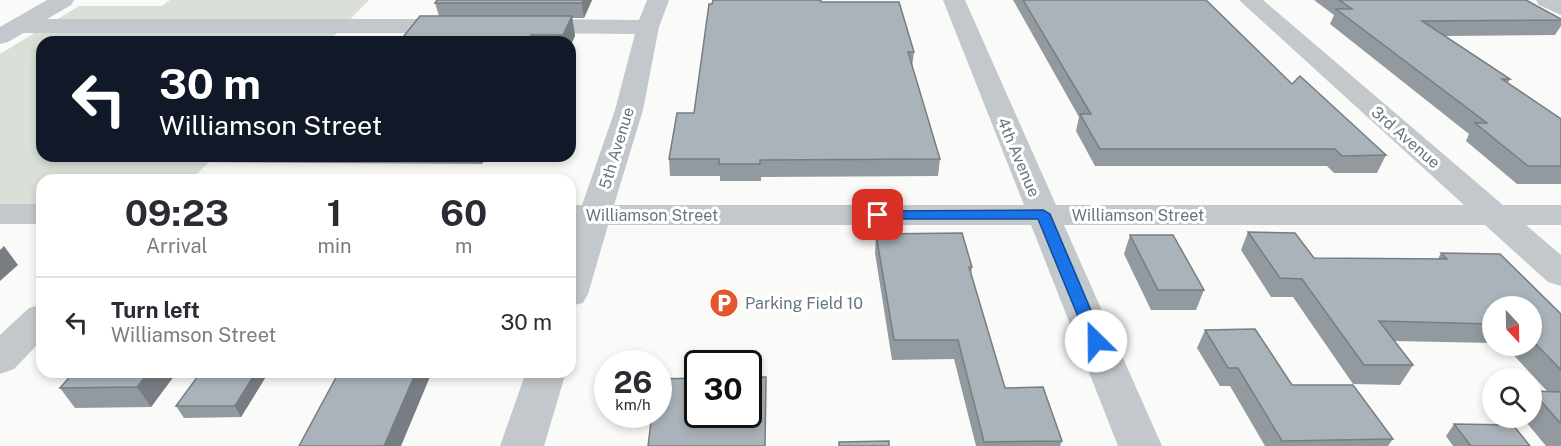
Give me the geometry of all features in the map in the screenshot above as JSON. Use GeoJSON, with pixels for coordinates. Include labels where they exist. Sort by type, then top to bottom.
{"type":"FeatureCollection","features":[{"type":"Feature","properties":{"kind":"street"},"geometry":{"type":"LineString","coordinates":[[6,30],[63,0]]}},
{"type":"Feature","properties":{"kind":"street","name":"5th Avenue"},"geometry":{"type":"LineString","coordinates":[[576,254],[582,215],[629,110],[648,27],[658,0]]}},
{"type":"Feature","properties":{"kind":"street","name":"4th Avenue"},"geometry":{"type":"LineString","coordinates":[[954,0],[1140,446]]}},
{"type":"Feature","properties":{"kind":"street","name":"3rd Avenue"},"geometry":{"type":"LineString","coordinates":[[1250,0],[1561,274]]}},
{"type":"Feature","properties":{"kind":"street"},"geometry":{"type":"LineString","coordinates":[[1547,0],[1561,8]]}},
{"type":"Feature","properties":{"kind":"street"},"geometry":{"type":"LineString","coordinates":[[6,30],[475,26]]}},
{"type":"Feature","properties":{"kind":"street"},"geometry":{"type":"LineString","coordinates":[[510,26],[648,27]]}},
{"type":"Feature","properties":{"kind":"street"},"geometry":{"type":"LineString","coordinates":[[0,214],[36,214]]}},
{"type":"Feature","properties":{"kind":"street","name":"Williamson Street"},"geometry":{"type":"LineString","coordinates":[[582,215],[1561,215]]}},
{"type":"Feature","properties":{"kind":"street"},"geometry":{"type":"LineString","coordinates":[[0,359],[36,323]]}},
{"type":"Feature","properties":{"kind":"street"},"geometry":{"type":"LineString","coordinates":[[522,446],[544,378]]}},
{"type":"Feature","properties":{"kind":"shaded area"},"geometry":{"type":"Polygon","coordinates":[[[170,0],[369,0],[334,36],[36,36],[36,162],[209,162],[197,174],[36,174],[36,205],[0,205],[0,54],[79,6],[162,6],[170,0]]]}},
{"type":"Feature","properties":{"kind":"building"},"geometry":{"type":"Polygon","coordinates":[[[437,0],[583,0],[582,3],[435,3],[437,0]]]}},
{"type":"Feature","properties":{"kind":"building"},"geometry":{"type":"Polygon","coordinates":[[[713,0],[899,2],[914,52],[908,52],[940,159],[760,160],[760,164],[719,164],[719,159],[669,159],[677,113],[694,113],[709,4],[712,4],[713,0]]]}},
{"type":"Feature","properties":{"kind":"building"},"geometry":{"type":"Polygon","coordinates":[[[1023,0],[1206,0],[1292,84],[1300,76],[1386,155],[1342,156],[1335,149],[1100,149],[1080,114],[1091,114],[1023,0]]]}},
{"type":"Feature","properties":{"kind":"building"},"geometry":{"type":"Polygon","coordinates":[[[1339,0],[1526,0],[1561,19],[1422,21],[1510,79],[1502,79],[1561,119],[1561,166],[1528,166],[1475,123],[1487,123],[1336,9],[1352,9],[1339,0]]]}},
{"type":"Feature","properties":{"kind":"building"},"geometry":{"type":"Polygon","coordinates":[[[420,16],[572,16],[563,35],[404,36],[420,16]]]}},
{"type":"Feature","properties":{"kind":"building"},"geometry":{"type":"Polygon","coordinates":[[[1248,232],[1295,233],[1314,258],[1447,259],[1441,253],[1500,254],[1561,314],[1561,370],[1542,350],[1542,296],[1482,296],[1482,324],[1379,321],[1413,365],[1364,365],[1302,279],[1280,278],[1248,232]]]}},
{"type":"Feature","properties":{"kind":"building"},"geometry":{"type":"Polygon","coordinates":[[[962,233],[972,267],[969,267],[1005,388],[1043,387],[1062,441],[984,442],[958,340],[894,340],[876,234],[962,233]]]}},
{"type":"Feature","properties":{"kind":"building"},"geometry":{"type":"Polygon","coordinates":[[[1130,235],[1173,235],[1204,290],[1158,290],[1130,235]]]}},
{"type":"Feature","properties":{"kind":"building"},"geometry":{"type":"Polygon","coordinates":[[[1255,329],[1292,385],[1353,385],[1393,439],[1282,441],[1238,368],[1228,368],[1205,330],[1255,329]]]}},
{"type":"Feature","properties":{"kind":"building"},"geometry":{"type":"Polygon","coordinates":[[[762,377],[766,377],[765,446],[648,446],[650,428],[672,428],[672,379],[684,378],[684,428],[762,428],[762,377]]]}},
{"type":"Feature","properties":{"kind":"building"},"geometry":{"type":"Polygon","coordinates":[[[69,378],[144,378],[137,387],[60,388],[69,378]]]}},
{"type":"Feature","properties":{"kind":"building"},"geometry":{"type":"Polygon","coordinates":[[[197,378],[252,378],[235,406],[176,406],[197,378]]]}},
{"type":"Feature","properties":{"kind":"building"},"geometry":{"type":"Polygon","coordinates":[[[336,378],[413,378],[384,446],[299,446],[336,378]]]}},
{"type":"Feature","properties":{"kind":"building"},"geometry":{"type":"Polygon","coordinates":[[[1542,391],[1561,392],[1561,424],[1542,402],[1542,391]]]}},
{"type":"Feature","properties":{"kind":"building"},"geometry":{"type":"Polygon","coordinates":[[[1454,424],[1482,424],[1482,428],[1515,428],[1530,446],[1471,446],[1454,424]]]}},
{"type":"Feature","properties":{"kind":"building"},"geometry":{"type":"Polygon","coordinates":[[[889,441],[889,446],[839,446],[839,442],[889,441]]]}},
{"type":"Feature","properties":{"kind":"place","name":"Parking Field 10"},"geometry":{"type":"Point","coordinates":[724,303]}},
{"type":"Feature","properties":{"kind":"route"},"geometry":{"type":"LineString","coordinates":[[878,215],[1043,214],[1096,341]]}}]}
